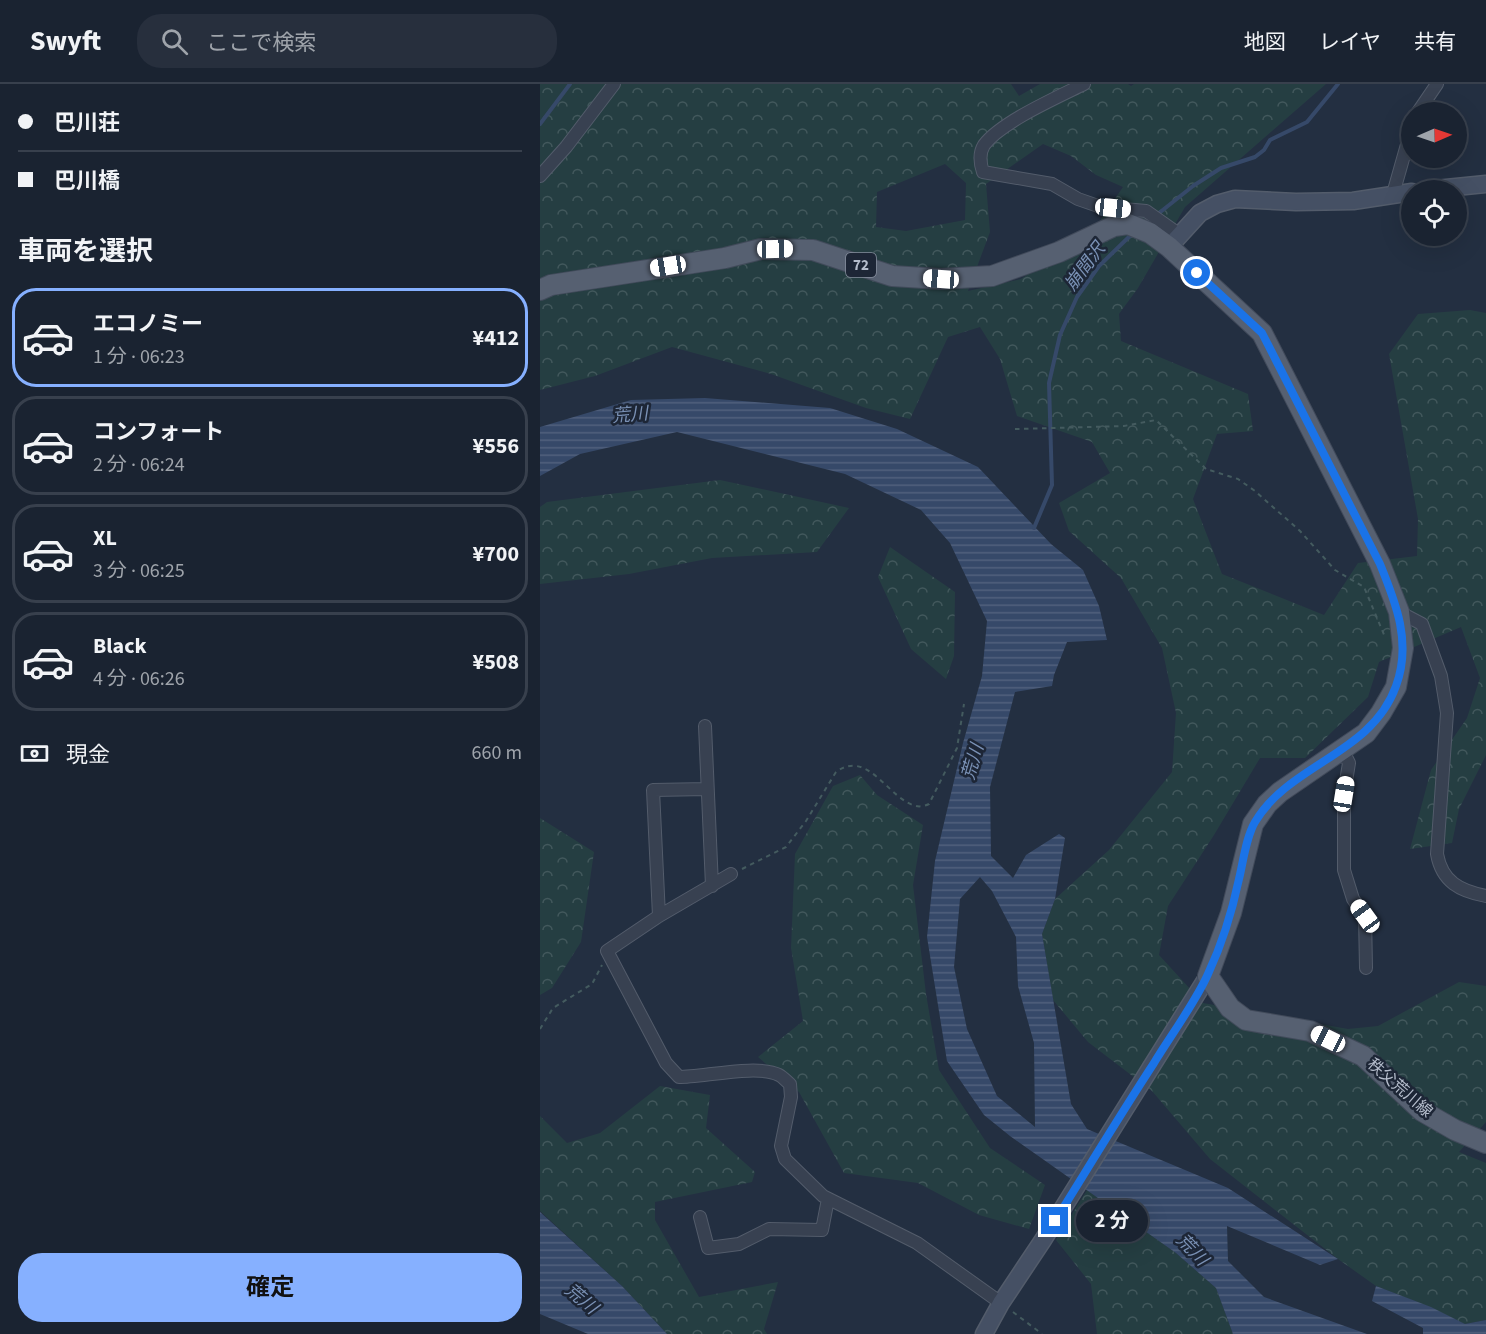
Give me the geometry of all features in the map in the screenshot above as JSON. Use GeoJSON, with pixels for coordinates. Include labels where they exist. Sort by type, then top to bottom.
{"type":"FeatureCollection","features":[{"type":"Feature","properties":{"kind":"main road"},"geometry":{"type":"LineString","coordinates":[[1467,186],[1486,184]]}},
{"type":"Feature","properties":{"kind":"main road"},"geometry":{"type":"LineString","coordinates":[[1175,241],[1200,213],[1217,204],[1235,199],[1296,202],[1353,201],[1401,193]]}},
{"type":"Feature","properties":{"kind":"main road","name":"72"},"geometry":{"type":"LineString","coordinates":[[540,290],[551,285],[725,258],[761,249],[813,250],[892,276],[941,279],[992,276],[1059,252],[1114,226],[1128,224],[1175,241],[1262,333],[1380,564],[1399,612],[1403,648],[1396,687],[1382,713],[1366,733],[1280,792],[1253,824],[1231,913],[1204,983]]}},
{"type":"Feature","properties":{"kind":"main road"},"geometry":{"type":"LineString","coordinates":[[984,1334],[1001,1303],[1204,983]]}},
{"type":"Feature","properties":{"kind":"main road","name":"秩父荒川線"},"geometry":{"type":"LineString","coordinates":[[1204,983],[1246,1020],[1311,1031],[1363,1056],[1422,1111],[1455,1130],[1486,1143]]}},
{"type":"Feature","properties":{"kind":"street"},"geometry":{"type":"LineString","coordinates":[[540,176],[566,147],[614,84]]}},
{"type":"Feature","properties":{"kind":"street"},"geometry":{"type":"LineString","coordinates":[[1084,84],[1037,107],[998,132],[985,144],[981,152],[980,164],[983,172],[1052,184],[1078,199],[1101,207],[1146,211],[1175,241]]}},
{"type":"Feature","properties":{"kind":"street"},"geometry":{"type":"LineString","coordinates":[[1425,102],[1437,84]]}},
{"type":"Feature","properties":{"kind":"street"},"geometry":{"type":"LineString","coordinates":[[1393,194],[1401,166]]}},
{"type":"Feature","properties":{"kind":"street"},"geometry":{"type":"LineString","coordinates":[[1399,612],[1422,624],[1441,676],[1448,713],[1437,854],[1440,867],[1449,881],[1464,892],[1486,896]]}},
{"type":"Feature","properties":{"kind":"street"},"geometry":{"type":"LineString","coordinates":[[705,726],[712,886]]}},
{"type":"Feature","properties":{"kind":"street"},"geometry":{"type":"LineString","coordinates":[[1342,749],[1349,763],[1344,794],[1344,870],[1353,899],[1365,916],[1366,968]]}},
{"type":"Feature","properties":{"kind":"street"},"geometry":{"type":"LineString","coordinates":[[659,916],[654,790],[707,789]]}},
{"type":"Feature","properties":{"kind":"street"},"geometry":{"type":"LineString","coordinates":[[731,874],[659,916],[607,951],[666,1063],[679,1077],[768,1071],[780,1075],[790,1084],[791,1097],[781,1146],[785,1160],[828,1199],[917,1242],[1001,1303]]}},
{"type":"Feature","properties":{"kind":"street"},"geometry":{"type":"LineString","coordinates":[[700,1217],[708,1248],[739,1244],[769,1229],[822,1230],[828,1199]]}},
{"type":"Feature","properties":{"kind":"path"},"geometry":{"type":"LineString","coordinates":[[1015,429],[1124,426],[1156,420],[1206,469],[1238,479],[1255,491],[1300,531],[1335,570],[1364,587],[1387,640]]}},
{"type":"Feature","properties":{"kind":"path"},"geometry":{"type":"LineString","coordinates":[[731,874],[786,847],[806,821],[836,772],[844,766],[856,766],[871,771],[904,802],[918,807],[929,804],[957,748],[964,704]]}},
{"type":"Feature","properties":{"kind":"path"},"geometry":{"type":"LineString","coordinates":[[540,1029],[553,1008],[592,984],[600,967],[610,957]]}},
{"type":"Feature","properties":{"kind":"path"},"geometry":{"type":"LineString","coordinates":[[1001,1303],[1042,1334]]}},
{"type":"Feature","properties":{"kind":"green space"},"geometry":{"type":"Polygon","coordinates":[[[540,84],[1011,84],[1019,96],[1040,84],[1128,84],[1131,86],[1134,84],[1326,84],[1185,207],[1138,288],[1119,314],[1121,341],[1248,394],[1253,431],[1217,434],[1193,499],[1222,574],[1324,615],[1358,563],[1417,556],[1418,519],[1389,354],[1418,314],[1470,310],[1486,313],[1486,755],[1459,809],[1452,843],[1410,849],[1431,770],[1467,718],[1480,678],[1461,627],[1379,662],[1368,697],[1305,758],[1260,758],[1168,906],[1159,955],[1203,1003],[1348,1029],[1378,1026],[1459,982],[1486,986],[1486,1122],[1459,1152],[1486,1163],[1486,1320],[1465,1324],[1376,1286],[1338,1259],[1210,1159],[1152,1091],[1088,1042],[1053,1000],[1042,934],[1055,899],[1109,850],[1172,772],[1176,713],[1162,648],[1121,578],[1069,531],[1059,503],[1110,473],[1092,442],[1017,416],[1000,359],[980,327],[948,337],[910,419],[866,408],[771,374],[672,347],[595,376],[540,390],[540,84]],[[1043,144],[986,184],[990,232],[968,291],[1021,279],[1095,228],[1123,187],[1096,175],[1071,156],[1043,144]],[[945,164],[877,192],[876,227],[906,231],[965,220],[966,183],[945,164]]]}},
{"type":"Feature","properties":{"kind":"green space"},"geometry":{"type":"Polygon","coordinates":[[[720,480],[849,508],[817,552],[712,558],[629,574],[540,584],[540,507],[547,502],[720,480]]]}},
{"type":"Feature","properties":{"kind":"green space"},"geometry":{"type":"Polygon","coordinates":[[[890,547],[955,592],[954,656],[946,679],[911,649],[878,577],[890,547]]]}},
{"type":"Feature","properties":{"kind":"green space"},"geometry":{"type":"Polygon","coordinates":[[[860,775],[877,795],[923,825],[913,885],[926,994],[939,1070],[990,1148],[1045,1185],[1029,1229],[979,1215],[918,1183],[844,1173],[799,1092],[758,1057],[803,1021],[791,948],[795,854],[833,786],[860,775]]]}},
{"type":"Feature","properties":{"kind":"green space"},"geometry":{"type":"Polygon","coordinates":[[[540,818],[594,852],[581,942],[552,988],[540,995],[540,818]]]}},
{"type":"Feature","properties":{"kind":"green space"},"geometry":{"type":"Polygon","coordinates":[[[660,1086],[710,1095],[706,1128],[755,1172],[752,1182],[655,1202],[655,1220],[699,1297],[778,1282],[764,1329],[767,1334],[667,1334],[622,1286],[540,1211],[540,1116],[567,1143],[600,1133],[660,1086]]]}},
{"type":"Feature","properties":{"kind":"green space"},"geometry":{"type":"Polygon","coordinates":[[[1087,1190],[1176,1253],[1216,1288],[1233,1334],[1097,1334],[1091,1284],[1056,1240],[1087,1190]]]}},
{"type":"Feature","properties":{"kind":"water","name":"荒川"},"geometry":{"type":"Polygon","coordinates":[[[705,398],[830,408],[897,429],[978,467],[1051,544],[1083,570],[1099,606],[1107,640],[1067,642],[1052,686],[1015,692],[990,787],[991,856],[1013,878],[1026,855],[1059,834],[1065,838],[1055,899],[1042,934],[1071,1104],[1087,1129],[1228,1188],[1338,1259],[1320,1265],[1227,1226],[1228,1261],[1264,1297],[1367,1334],[1233,1334],[1216,1288],[1176,1253],[1010,1136],[984,1115],[947,1061],[927,937],[935,861],[963,743],[982,676],[987,621],[950,543],[921,510],[845,474],[677,432],[580,454],[540,476],[540,427],[631,400],[705,398]],[[980,877],[960,899],[954,967],[967,1029],[997,1096],[1035,1127],[1034,1043],[1018,986],[1016,937],[992,891],[980,877]]]}},
{"type":"Feature","properties":{"kind":"water","name":"荒川"},"geometry":{"type":"Polygon","coordinates":[[[540,1212],[622,1286],[667,1334],[588,1334],[540,1314],[540,1212]]]}},
{"type":"Feature","properties":{"kind":"water"},"geometry":{"type":"Polygon","coordinates":[[[1376,1286],[1431,1307],[1465,1324],[1486,1320],[1486,1334],[1423,1334],[1423,1328],[1372,1301],[1376,1286]]]}},
{"type":"Feature","properties":{"kind":"waterway"},"geometry":{"type":"LineString","coordinates":[[540,124],[570,84]]}},
{"type":"Feature","properties":{"kind":"waterway","name":"崩間沢"},"geometry":{"type":"LineString","coordinates":[[1144,225],[1193,186],[1221,168],[1255,157],[1264,150],[1270,140],[1307,122],[1338,84]]}},
{"type":"Feature","properties":{"kind":"waterway","name":"崩間沢"},"geometry":{"type":"LineString","coordinates":[[1034,528],[1052,485],[1049,383],[1060,335],[1077,297],[1099,266],[1133,233]]}},
{"type":"Feature","properties":{"kind":"route"},"geometry":{"type":"LineString","coordinates":[[1055,1221],[1208,976],[1231,913],[1253,824],[1280,792],[1366,733],[1382,713],[1396,687],[1402,662],[1403,648],[1399,612],[1392,591],[1262,333],[1197,273]]}}]}
